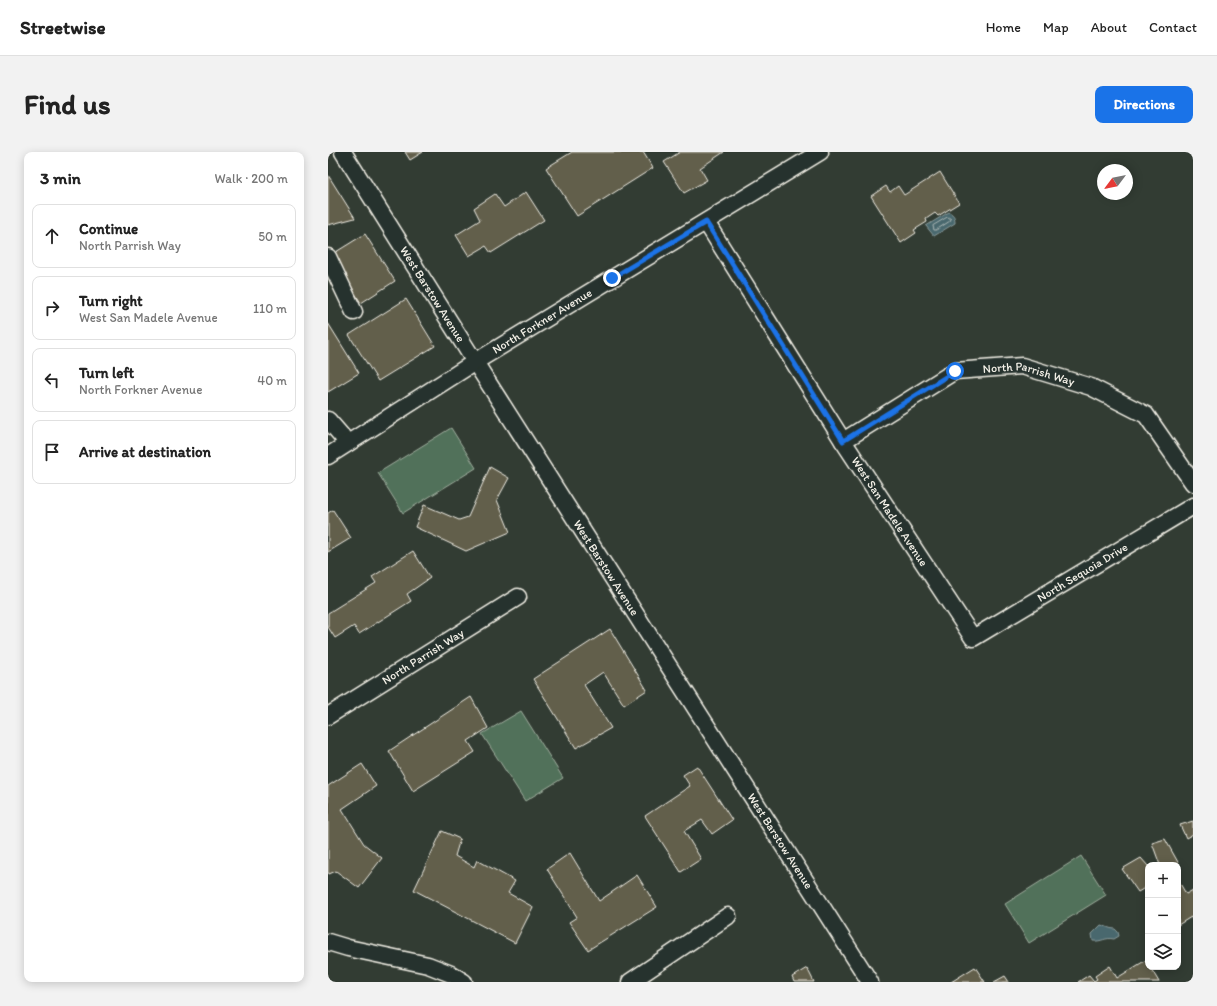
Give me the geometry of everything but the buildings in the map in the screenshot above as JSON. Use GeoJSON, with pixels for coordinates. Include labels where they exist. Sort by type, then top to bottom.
{"type":"FeatureCollection","features":[{"type":"Feature","properties":{"kind":"street","name":"West Barstow Avenue"},"geometry":{"type":"LineString","coordinates":[[343,152],[870,982]]}},
{"type":"Feature","properties":{"kind":"street","name":"North Forkner Avenue"},"geometry":{"type":"LineString","coordinates":[[328,456],[475,362],[817,153]]}},
{"type":"Feature","properties":{"kind":"street","name":"West San Madele Avenue"},"geometry":{"type":"LineString","coordinates":[[706,222],[843,441],[973,638]]}},
{"type":"Feature","properties":{"kind":"street"},"geometry":{"type":"LineString","coordinates":[[328,257],[354,312]]}},
{"type":"Feature","properties":{"kind":"street","name":"North Parrish Way"},"geometry":{"type":"LineString","coordinates":[[843,441],[955,371],[1022,366],[1091,387],[1146,415],[1193,483]]}},
{"type":"Feature","properties":{"kind":"street"},"geometry":{"type":"LineString","coordinates":[[328,420],[348,443]]}},
{"type":"Feature","properties":{"kind":"street","name":"North Sequoia Drive"},"geometry":{"type":"LineString","coordinates":[[973,638],[1193,506]]}},
{"type":"Feature","properties":{"kind":"street","name":"North Parrish Way"},"geometry":{"type":"LineString","coordinates":[[328,716],[518,597]]}},
{"type":"Feature","properties":{"kind":"street"},"geometry":{"type":"LineString","coordinates":[[630,982],[728,916]]}},
{"type":"Feature","properties":{"kind":"street"},"geometry":{"type":"LineString","coordinates":[[328,942],[348,948],[428,965],[451,974],[464,982]]}},
{"type":"Feature","properties":{"kind":"green space"},"geometry":{"type":"Polygon","coordinates":[[[451,428],[476,468],[403,513],[378,473],[451,428]]]}},
{"type":"Feature","properties":{"kind":"green space"},"geometry":{"type":"Polygon","coordinates":[[[521,711],[563,778],[525,801],[482,734],[521,711]]]}},
{"type":"Feature","properties":{"kind":"green space"},"geometry":{"type":"Polygon","coordinates":[[[1081,856],[1106,895],[1029,943],[1005,904],[1081,856]]]}},
{"type":"Feature","properties":{"kind":"water"},"geometry":{"type":"Polygon","coordinates":[[[949,212],[954,216],[955,223],[934,236],[926,226],[949,212]]]}},
{"type":"Feature","properties":{"kind":"water"},"geometry":{"type":"Polygon","coordinates":[[[1101,925],[1115,929],[1119,936],[1114,939],[1093,941],[1092,934],[1101,925]]]}},
{"type":"Feature","properties":{"kind":"route"},"geometry":{"type":"LineString","coordinates":[[612,278],[706,222],[843,441],[955,371]]}}]}
